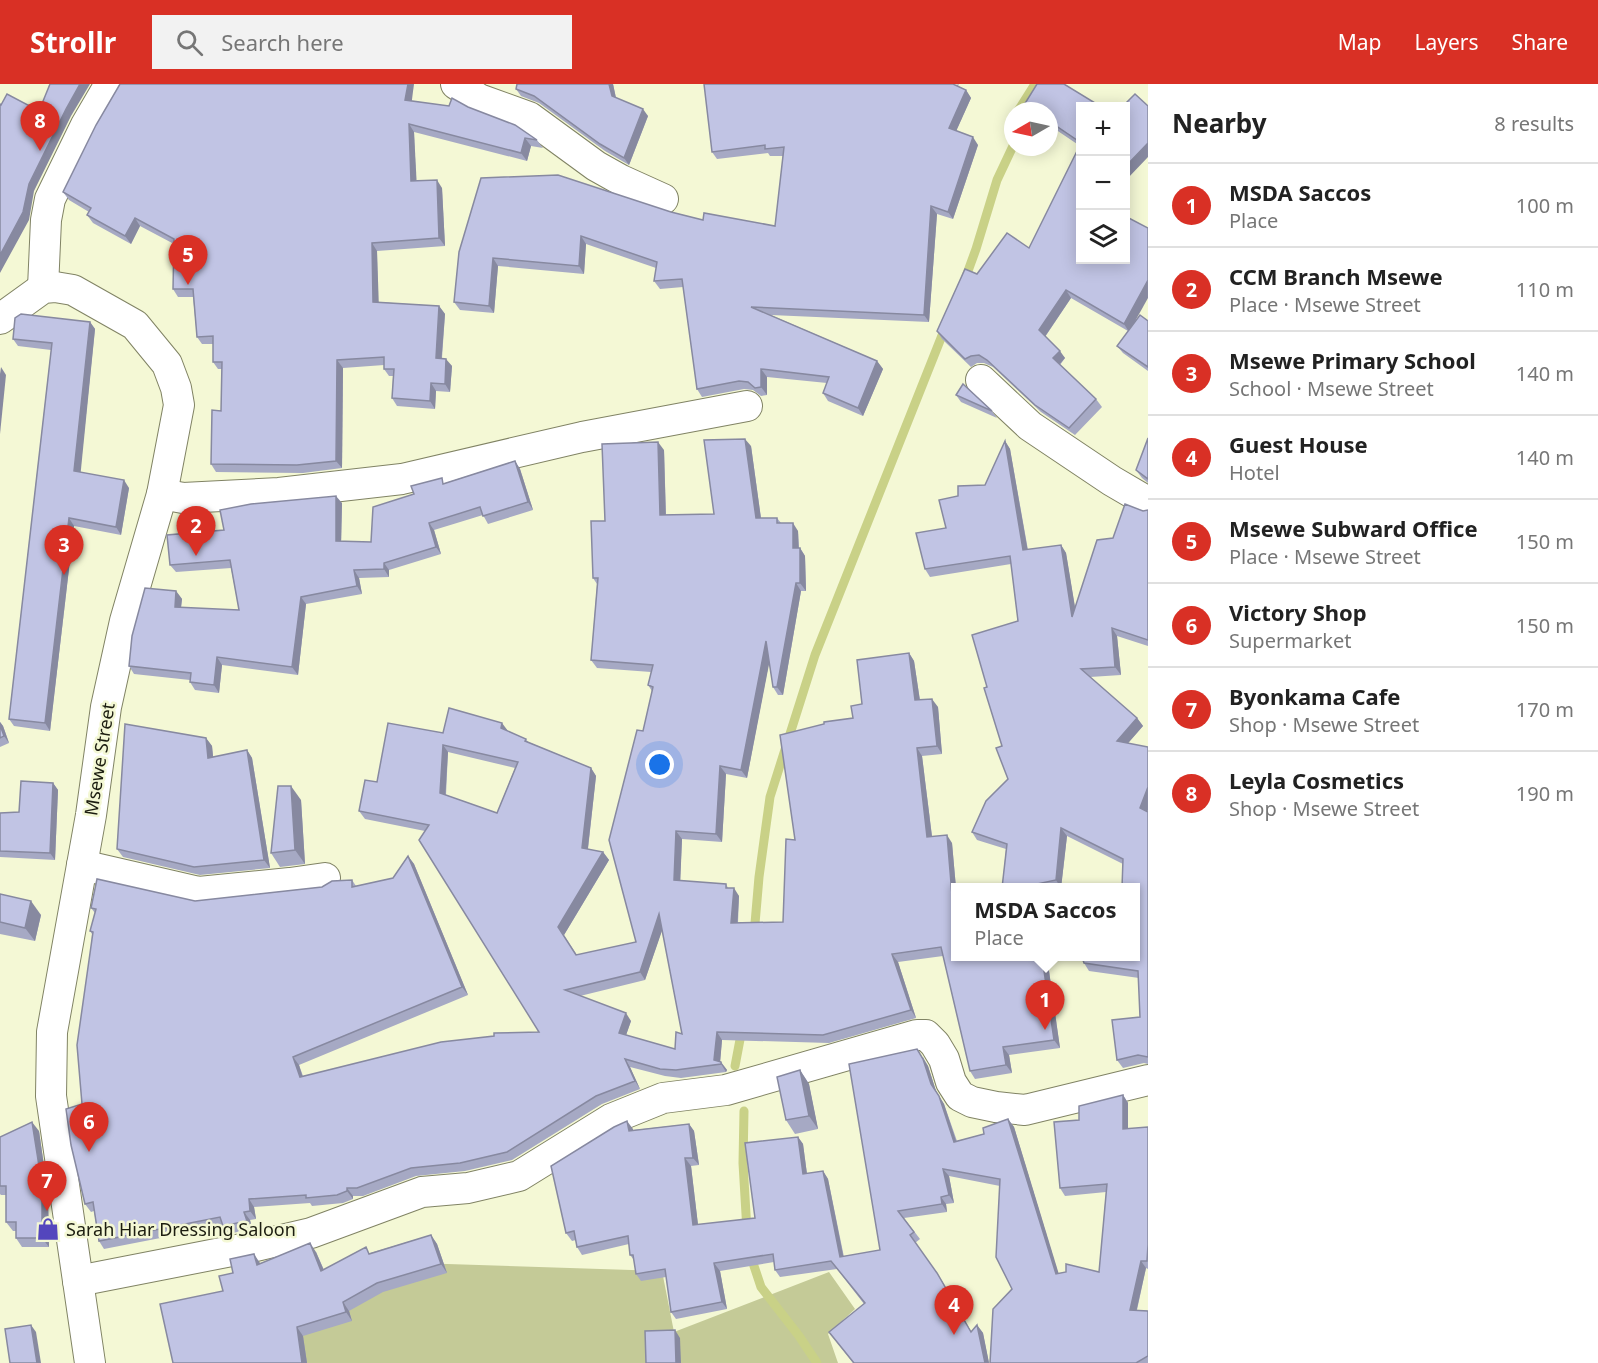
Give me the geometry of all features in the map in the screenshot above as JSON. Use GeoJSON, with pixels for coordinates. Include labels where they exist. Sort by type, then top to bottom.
{"type":"FeatureCollection","features":[{"type":"Feature","properties":{"kind":"street"},"geometry":{"type":"LineString","coordinates":[[0,319],[43,288],[46,220],[50,199],[86,125],[110,84]]}},
{"type":"Feature","properties":{"kind":"street"},"geometry":{"type":"LineString","coordinates":[[456,84],[479,99],[529,117],[596,166],[663,199]]}},
{"type":"Feature","properties":{"kind":"street","name":"Msewe Street"},"geometry":{"type":"LineString","coordinates":[[43,288],[55,286],[73,290],[135,325],[167,364],[176,388],[179,405],[162,494],[124,621],[106,707],[91,815],[52,1032],[51,1096],[90,1363]]}},
{"type":"Feature","properties":{"kind":"street"},"geometry":{"type":"LineString","coordinates":[[981,380],[1030,426],[1112,481],[1148,502]]}},
{"type":"Feature","properties":{"kind":"street"},"geometry":{"type":"LineString","coordinates":[[162,494],[183,498],[279,493],[402,479],[582,438],[747,406]]}},
{"type":"Feature","properties":{"kind":"street"},"geometry":{"type":"LineString","coordinates":[[81,865],[199,892],[325,878]]}},
{"type":"Feature","properties":{"kind":"street"},"geometry":{"type":"LineString","coordinates":[[78,1281],[252,1247],[311,1233],[422,1192],[468,1188],[519,1176],[611,1119],[663,1098],[726,1090],[917,1035],[926,1035],[935,1044],[944,1059],[951,1083],[960,1096],[972,1102],[996,1107],[1025,1110],[1148,1080]]}},
{"type":"Feature","properties":{"kind":"green space"},"geometry":{"type":"Polygon","coordinates":[[[416,1263],[662,1271],[674,1332],[829,1272],[855,1309],[828,1334],[838,1363],[302,1363],[295,1320],[416,1263]]]}},
{"type":"Feature","properties":{"kind":"building"},"geometry":{"type":"Polygon","coordinates":[[[50,84],[80,84],[29,184],[23,212],[0,255],[0,104],[7,94],[39,111],[50,84]]]}},
{"type":"Feature","properties":{"kind":"building"},"geometry":{"type":"Polygon","coordinates":[[[120,84],[408,84],[405,100],[449,106],[452,98],[468,107],[515,125],[537,140],[525,138],[521,153],[409,124],[411,181],[437,180],[439,238],[372,243],[373,302],[439,306],[436,358],[446,359],[445,384],[431,383],[430,401],[392,398],[394,369],[384,369],[384,357],[337,360],[336,461],[297,465],[211,464],[212,410],[221,411],[222,362],[213,362],[213,336],[197,337],[193,289],[173,289],[174,239],[135,218],[125,236],[87,215],[91,208],[63,192],[96,125],[120,84]]]}},
{"type":"Feature","properties":{"kind":"building"},"geometry":{"type":"Polygon","coordinates":[[[517,84],[609,84],[612,96],[643,109],[624,158],[600,144],[534,96],[516,89],[517,84]]]}},
{"type":"Feature","properties":{"kind":"building"},"geometry":{"type":"Polygon","coordinates":[[[704,84],[953,84],[966,90],[949,128],[973,137],[948,212],[931,206],[924,315],[751,307],[877,361],[858,408],[823,393],[829,377],[761,369],[761,387],[755,388],[748,382],[739,381],[697,389],[682,279],[654,281],[657,262],[581,236],[579,266],[493,258],[489,306],[454,302],[459,252],[481,178],[558,175],[671,212],[703,220],[704,213],[775,226],[784,147],[765,149],[765,145],[712,152],[704,84]]]}},
{"type":"Feature","properties":{"kind":"building"},"geometry":{"type":"Polygon","coordinates":[[[1037,84],[1064,84],[1093,102],[1076,102],[1076,139],[1058,127],[1058,102],[1026,102],[1037,84]]]}},
{"type":"Feature","properties":{"kind":"building"},"geometry":{"type":"Polygon","coordinates":[[[1135,94],[1148,106],[1148,143],[1130,162],[1130,102],[1127,102],[1135,94]]]}},
{"type":"Feature","properties":{"kind":"building"},"geometry":{"type":"Polygon","coordinates":[[[1076,153],[1076,264],[1130,264],[1130,219],[1148,228],[1148,280],[1124,324],[1066,290],[1039,330],[1060,351],[1053,358],[1096,399],[1069,428],[1035,405],[987,360],[979,355],[965,359],[937,331],[965,269],[977,274],[1007,233],[1029,248],[1076,153]]]}},
{"type":"Feature","properties":{"kind":"building"},"geometry":{"type":"Polygon","coordinates":[[[21,314],[90,322],[74,471],[124,480],[116,527],[69,518],[45,723],[9,719],[52,343],[13,339],[15,318],[21,314]]]}},
{"type":"Feature","properties":{"kind":"building"},"geometry":{"type":"Polygon","coordinates":[[[1140,315],[1148,321],[1148,367],[1117,346],[1140,315]]]}},
{"type":"Feature","properties":{"kind":"building"},"geometry":{"type":"Polygon","coordinates":[[[963,384],[992,411],[956,395],[963,384]]]}},
{"type":"Feature","properties":{"kind":"building"},"geometry":{"type":"Polygon","coordinates":[[[1148,438],[1148,479],[1136,470],[1148,438]]]}},
{"type":"Feature","properties":{"kind":"building"},"geometry":{"type":"Polygon","coordinates":[[[745,439],[756,518],[777,518],[777,523],[793,523],[793,548],[800,548],[800,583],[796,583],[777,687],[773,687],[766,641],[741,770],[720,766],[716,834],[676,831],[674,880],[726,884],[726,888],[734,888],[731,923],[783,922],[786,839],[795,840],[780,735],[824,724],[824,722],[853,718],[851,706],[862,704],[857,660],[909,653],[915,700],[932,699],[937,746],[917,748],[927,837],[947,835],[951,883],[951,961],[1043,961],[1054,1040],[1003,1047],[1006,1065],[970,1071],[941,947],[892,954],[911,1010],[823,1035],[717,1032],[714,1060],[721,1064],[676,1070],[660,1069],[625,1059],[635,1081],[596,1096],[507,1152],[460,1163],[411,1168],[357,1188],[347,1188],[347,1191],[337,1195],[249,1199],[250,1211],[244,1212],[247,1221],[223,1226],[220,1217],[99,1241],[93,1202],[85,1204],[71,1145],[66,1109],[82,1104],[77,1045],[93,932],[90,931],[96,909],[91,908],[97,879],[195,901],[322,887],[332,881],[352,880],[352,887],[393,878],[408,856],[462,987],[293,1057],[300,1077],[441,1042],[494,1036],[494,1033],[539,1032],[419,840],[429,825],[359,811],[365,780],[377,782],[388,723],[443,733],[449,708],[502,723],[501,728],[526,739],[525,741],[591,768],[582,848],[603,852],[558,927],[576,955],[636,942],[609,840],[637,730],[643,731],[653,687],[648,685],[653,665],[591,660],[598,578],[593,578],[591,521],[605,521],[602,444],[658,442],[660,515],[714,514],[704,440],[745,439]],[[443,745],[440,793],[497,813],[518,762],[443,745]],[[659,914],[640,972],[565,990],[626,1013],[619,1033],[675,1049],[676,1032],[682,1034],[659,914]]]}},
{"type":"Feature","properties":{"kind":"building"},"geometry":{"type":"Polygon","coordinates":[[[1005,441],[1023,550],[1061,545],[1072,617],[1097,540],[1113,538],[1125,504],[1143,511],[1148,510],[1148,640],[1112,628],[1115,667],[1081,669],[1137,718],[1117,741],[1148,747],[1148,787],[1140,808],[1148,812],[1148,1057],[1138,1055],[1117,1060],[1112,1020],[1140,1017],[1138,971],[1084,963],[1083,961],[1140,961],[1140,883],[1122,883],[1123,859],[1061,828],[1056,880],[1042,883],[1003,883],[1007,844],[972,832],[986,801],[1008,779],[996,748],[1002,746],[984,688],[987,687],[972,635],[1018,621],[1010,556],[925,569],[916,533],[946,528],[939,500],[958,496],[958,486],[985,485],[1005,441]]]}},
{"type":"Feature","properties":{"kind":"building"},"geometry":{"type":"Polygon","coordinates":[[[515,461],[528,502],[483,516],[480,507],[429,523],[436,547],[384,563],[384,569],[354,570],[357,586],[301,597],[292,667],[217,657],[214,685],[190,682],[191,673],[129,666],[132,636],[145,588],[176,591],[175,607],[239,610],[230,560],[170,565],[167,535],[224,530],[220,510],[251,504],[336,496],[336,541],[371,542],[373,507],[414,494],[411,486],[442,478],[443,484],[515,461]]]}},
{"type":"Feature","properties":{"kind":"building"},"geometry":{"type":"Polygon","coordinates":[[[125,724],[206,738],[208,758],[247,750],[264,860],[194,867],[117,849],[125,724]]]}},
{"type":"Feature","properties":{"kind":"building"},"geometry":{"type":"Polygon","coordinates":[[[0,725],[4,736],[0,738],[0,725]]]}},
{"type":"Feature","properties":{"kind":"building"},"geometry":{"type":"Polygon","coordinates":[[[21,781],[53,783],[50,853],[0,851],[0,813],[19,812],[21,781]]]}},
{"type":"Feature","properties":{"kind":"building"},"geometry":{"type":"Polygon","coordinates":[[[278,786],[291,786],[295,850],[271,853],[278,786]]]}},
{"type":"Feature","properties":{"kind":"building"},"geometry":{"type":"Polygon","coordinates":[[[0,894],[31,901],[25,928],[0,922],[0,894]]]}},
{"type":"Feature","properties":{"kind":"building"},"geometry":{"type":"Polygon","coordinates":[[[917,1049],[923,1059],[931,1084],[939,1096],[954,1142],[984,1134],[983,1128],[1008,1119],[1056,1274],[1066,1272],[1066,1264],[1099,1272],[1107,1184],[1060,1188],[1054,1122],[1079,1120],[1079,1106],[1123,1095],[1123,1129],[1148,1127],[1147,1261],[1141,1261],[1130,1310],[1148,1311],[1148,1356],[1136,1363],[990,1363],[993,1309],[1012,1289],[996,1257],[1000,1179],[943,1169],[949,1195],[941,1197],[942,1204],[898,1211],[914,1232],[910,1235],[937,1273],[971,1332],[977,1325],[985,1363],[854,1363],[829,1332],[865,1303],[831,1261],[775,1270],[773,1254],[714,1263],[722,1302],[671,1312],[665,1269],[636,1274],[633,1255],[630,1255],[628,1236],[577,1247],[574,1231],[566,1233],[551,1166],[627,1121],[629,1131],[689,1124],[693,1158],[685,1158],[693,1225],[755,1218],[745,1143],[798,1137],[803,1174],[823,1171],[840,1257],[880,1250],[849,1064],[917,1049]]]}},
{"type":"Feature","properties":{"kind":"building"},"geometry":{"type":"Polygon","coordinates":[[[800,1070],[809,1116],[786,1120],[777,1077],[800,1070]]]}},
{"type":"Feature","properties":{"kind":"building"},"geometry":{"type":"Polygon","coordinates":[[[32,1122],[42,1185],[42,1238],[16,1238],[16,1222],[6,1222],[6,1186],[0,1186],[0,1137],[32,1122]]]}},
{"type":"Feature","properties":{"kind":"building"},"geometry":{"type":"Polygon","coordinates":[[[431,1235],[441,1264],[377,1283],[343,1302],[346,1312],[297,1327],[302,1363],[173,1363],[160,1304],[223,1291],[219,1276],[233,1273],[230,1259],[254,1254],[257,1265],[310,1243],[321,1271],[366,1247],[369,1254],[431,1235]]]}},
{"type":"Feature","properties":{"kind":"building"},"geometry":{"type":"Polygon","coordinates":[[[31,1325],[37,1363],[10,1363],[5,1329],[31,1325]]]}},
{"type":"Feature","properties":{"kind":"building"},"geometry":{"type":"Polygon","coordinates":[[[675,1330],[676,1363],[646,1363],[645,1331],[675,1330]]]}},
{"type":"Feature","properties":{"kind":"waterway"},"geometry":{"type":"LineString","coordinates":[[1024,102],[1035,84]]}},
{"type":"Feature","properties":{"kind":"waterway"},"geometry":{"type":"LineString","coordinates":[[964,282],[997,180],[1008,156]]}},
{"type":"Feature","properties":{"kind":"waterway"},"geometry":{"type":"LineString","coordinates":[[754,935],[770,797],[815,655],[945,328]]}},
{"type":"Feature","properties":{"kind":"waterway"},"geometry":{"type":"LineString","coordinates":[[735,1066],[742,1029]]}},
{"type":"Feature","properties":{"kind":"waterway"},"geometry":{"type":"LineString","coordinates":[[744,1111],[743,1163],[747,1231]]}},
{"type":"Feature","properties":{"kind":"waterway"},"geometry":{"type":"LineString","coordinates":[[750,1254],[761,1287],[817,1363]]}},
{"type":"Feature","properties":{"kind":"place","name":"Leyla Cosmetics"},"geometry":{"type":"Point","coordinates":[40,151]}},
{"type":"Feature","properties":{"kind":"place","name":"Msewe Subward Office"},"geometry":{"type":"Point","coordinates":[188,285]}},
{"type":"Feature","properties":{"kind":"place","name":"CCM Branch Msewe"},"geometry":{"type":"Point","coordinates":[196,556]}},
{"type":"Feature","properties":{"kind":"place","name":"Msewe Primary School"},"geometry":{"type":"Point","coordinates":[64,575]}},
{"type":"Feature","properties":{"kind":"place","name":"MSDA Saccos"},"geometry":{"type":"Point","coordinates":[1045,1030]}},
{"type":"Feature","properties":{"kind":"place","name":"Victory Shop"},"geometry":{"type":"Point","coordinates":[89,1152]}},
{"type":"Feature","properties":{"kind":"place","name":"Byonkama Cafe"},"geometry":{"type":"Point","coordinates":[47,1211]}},
{"type":"Feature","properties":{"kind":"place","name":"Sarah Hiar Dressing Saloon"},"geometry":{"type":"Point","coordinates":[48,1229]}},
{"type":"Feature","properties":{"kind":"place","name":"Guest House"},"geometry":{"type":"Point","coordinates":[954,1335]}}]}
